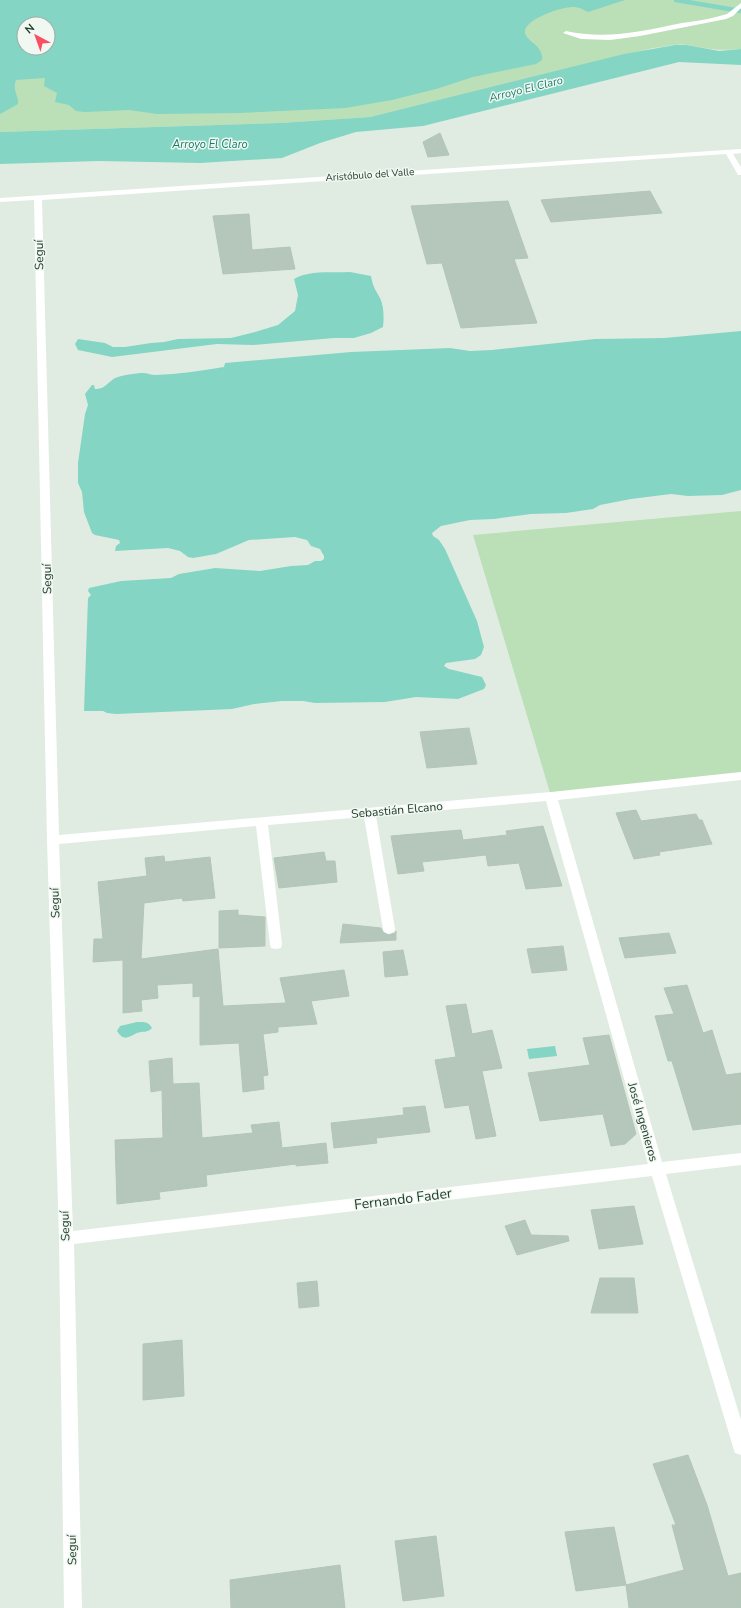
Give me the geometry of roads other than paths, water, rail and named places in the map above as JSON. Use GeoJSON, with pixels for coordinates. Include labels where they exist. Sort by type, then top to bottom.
{"type":"FeatureCollection","features":[{"type":"Feature","properties":{"kind":"street"},"geometry":{"type":"LineString","coordinates":[[566,33],[580,37],[617,37],[705,21],[732,13],[740,6]]}},
{"type":"Feature","properties":{"kind":"street","name":"Aristóbulo del Valle"},"geometry":{"type":"LineString","coordinates":[[0,200],[741,151]]}},
{"type":"Feature","properties":{"kind":"street"},"geometry":{"type":"LineString","coordinates":[[728,152],[741,173]]}},
{"type":"Feature","properties":{"kind":"street","name":"Seguí"},"geometry":{"type":"LineString","coordinates":[[38,197],[53,840],[66,1238],[73,1608]]}},
{"type":"Feature","properties":{"kind":"street","name":"Sebastián Elcano"},"geometry":{"type":"LineString","coordinates":[[53,840],[369,813],[741,776]]}},
{"type":"Feature","properties":{"kind":"street","name":"José Ingenieros"},"geometry":{"type":"LineString","coordinates":[[551,796],[657,1169],[741,1447]]}},
{"type":"Feature","properties":{"kind":"street"},"geometry":{"type":"LineString","coordinates":[[369,813],[389,929]]}},
{"type":"Feature","properties":{"kind":"street"},"geometry":{"type":"LineString","coordinates":[[262,822],[276,944]]}},
{"type":"Feature","properties":{"kind":"street","name":"Fernando Fader"},"geometry":{"type":"LineString","coordinates":[[66,1238],[741,1159]]}},
{"type":"Feature","properties":{"kind":"water"},"geometry":{"type":"Polygon","coordinates":[[[0,0],[625,0],[588,12],[576,7],[562,8],[532,21],[525,30],[525,34],[537,46],[542,55],[542,60],[536,64],[473,77],[436,89],[392,100],[345,108],[239,113],[157,114],[129,110],[85,112],[76,111],[69,105],[55,102],[57,93],[44,86],[45,78],[16,80],[15,90],[18,98],[18,104],[0,114],[0,0]]]}},
{"type":"Feature","properties":{"kind":"water","name":"Arroyo El Claro"},"geometry":{"type":"Polygon","coordinates":[[[675,45],[687,45],[719,51],[741,49],[741,65],[679,62],[423,126],[356,132],[320,143],[282,158],[200,163],[99,161],[0,164],[0,132],[280,123],[370,117],[624,54],[675,45]]]}},
{"type":"Feature","properties":{"kind":"water"},"geometry":{"type":"Polygon","coordinates":[[[321,272],[350,272],[371,276],[373,285],[381,301],[384,320],[383,327],[371,333],[354,338],[334,338],[253,345],[217,344],[112,357],[78,350],[75,344],[78,339],[105,343],[113,347],[125,347],[178,339],[231,338],[255,332],[278,325],[295,311],[298,295],[294,279],[307,274],[321,272]]]}},
{"type":"Feature","properties":{"kind":"water"},"geometry":{"type":"Polygon","coordinates":[[[741,331],[741,490],[722,495],[688,496],[671,494],[631,499],[600,505],[593,509],[566,513],[531,514],[494,519],[470,520],[441,526],[432,533],[445,549],[477,621],[484,647],[481,655],[475,659],[446,663],[444,666],[449,669],[482,677],[486,685],[484,689],[458,699],[416,697],[385,702],[315,703],[303,701],[282,701],[254,704],[232,709],[116,714],[103,711],[84,711],[88,598],[91,595],[88,591],[89,588],[121,581],[171,578],[179,574],[215,568],[260,571],[308,565],[315,561],[321,561],[324,559],[320,549],[311,546],[307,540],[295,537],[249,540],[216,554],[193,558],[188,557],[180,551],[168,548],[115,551],[116,546],[120,543],[119,540],[92,533],[84,512],[82,492],[78,483],[78,463],[85,414],[88,405],[85,394],[92,385],[94,385],[95,389],[99,389],[115,378],[134,374],[144,373],[155,375],[181,373],[224,367],[225,363],[351,352],[450,348],[470,351],[492,350],[595,339],[664,338],[741,331]]]}},
{"type":"Feature","properties":{"kind":"water"},"geometry":{"type":"Polygon","coordinates":[[[137,1022],[147,1023],[152,1028],[149,1031],[137,1033],[126,1038],[122,1037],[117,1031],[120,1026],[137,1022]]]}},
{"type":"Feature","properties":{"kind":"water"},"geometry":{"type":"Polygon","coordinates":[[[555,1046],[557,1056],[529,1059],[527,1049],[555,1046]]]}},
{"type":"Feature","properties":{"kind":"waterway"},"geometry":{"type":"LineString","coordinates":[[676,0],[741,11]]}}]}
